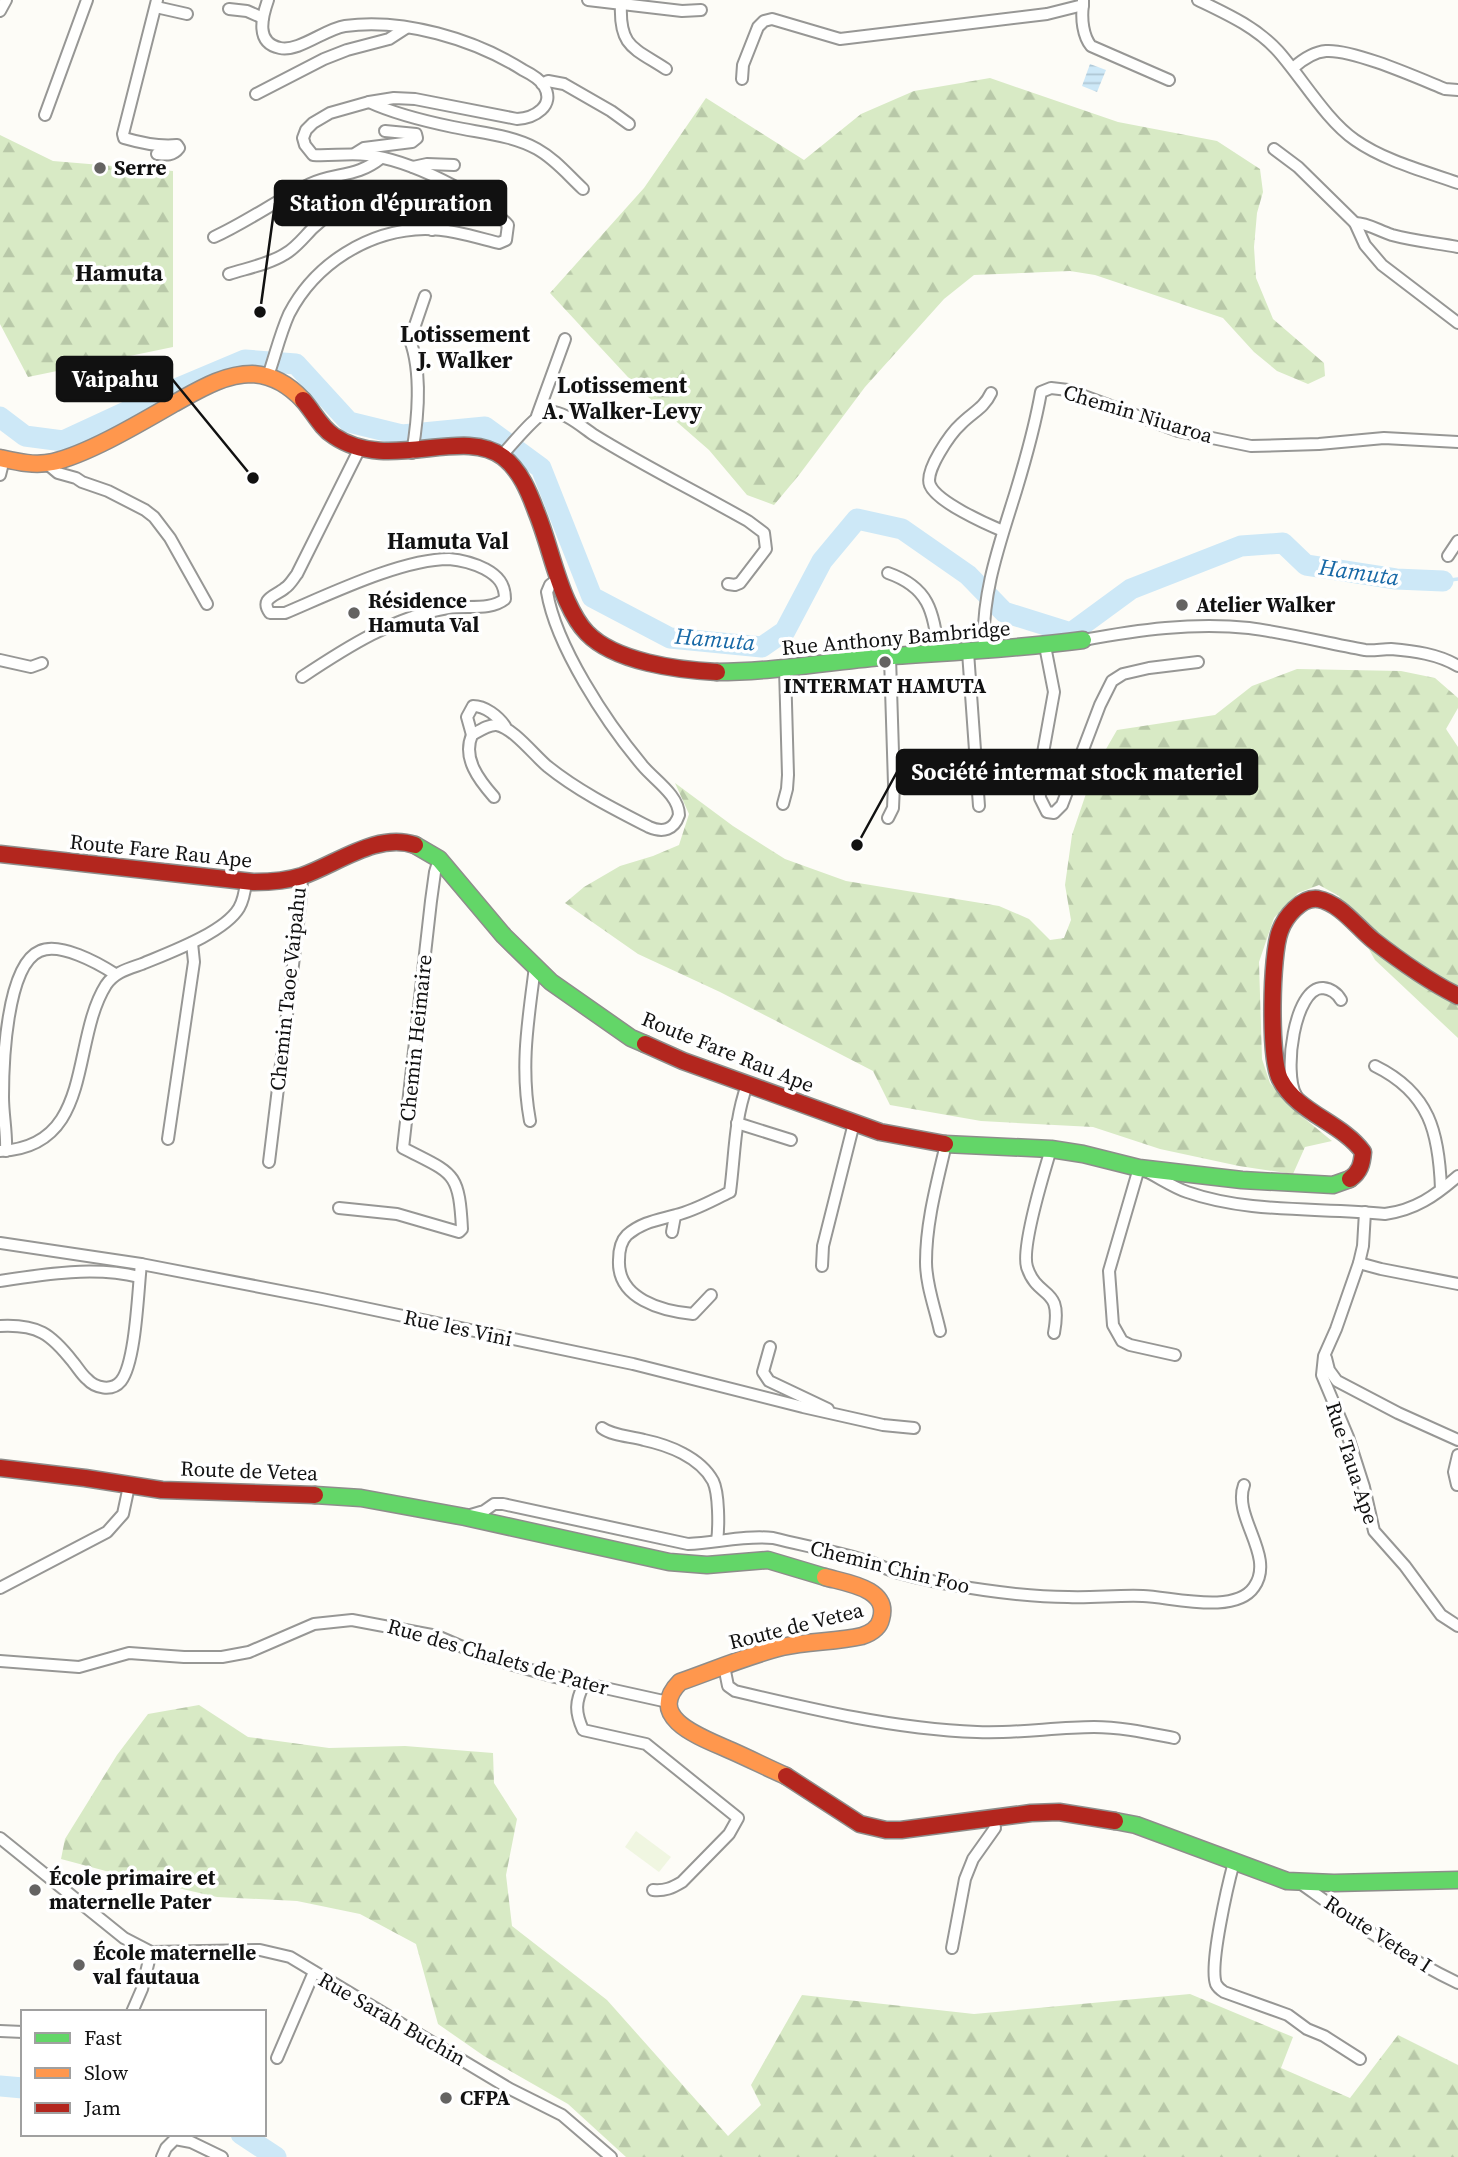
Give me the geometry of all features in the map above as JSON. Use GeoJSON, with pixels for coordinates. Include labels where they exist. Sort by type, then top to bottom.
{"type":"FeatureCollection","features":[{"type":"Feature","properties":{"kind":"street"},"geometry":{"type":"LineString","coordinates":[[0,11],[6,0]]}},
{"type":"Feature","properties":{"kind":"street"},"geometry":{"type":"LineString","coordinates":[[45,115],[87,0]]}},
{"type":"Feature","properties":{"kind":"street"},"geometry":{"type":"LineString","coordinates":[[268,0],[261,32],[273,45],[281,48],[290,48],[342,27],[380,25],[405,28],[455,39],[489,51],[531,74],[542,84],[547,96],[545,105],[538,114],[529,118],[517,119],[415,99],[394,98],[330,113],[313,123],[303,138],[313,155],[354,154],[413,167],[484,205],[508,225],[509,232],[506,240],[499,243],[450,231],[405,231],[358,246],[337,258],[317,274],[289,314],[269,372]]}},
{"type":"Feature","properties":{"kind":"street"},"geometry":{"type":"LineString","coordinates":[[588,0],[682,11],[701,10]]}},
{"type":"Feature","properties":{"kind":"street"},"geometry":{"type":"LineString","coordinates":[[1198,0],[1262,35],[1353,139],[1379,154],[1458,183]]}},
{"type":"Feature","properties":{"kind":"street"},"geometry":{"type":"LineString","coordinates":[[157,154],[176,153],[179,148],[177,145],[135,145],[124,138],[123,134],[157,3],[187,14]]}},
{"type":"Feature","properties":{"kind":"street"},"geometry":{"type":"LineString","coordinates":[[742,79],[743,65],[758,27],[764,20],[772,19],[840,39],[938,25],[1047,14],[1083,3],[1084,33],[1091,47],[1168,80]]}},
{"type":"Feature","properties":{"kind":"street"},"geometry":{"type":"LineString","coordinates":[[621,5],[621,27],[630,45],[666,69]]}},
{"type":"Feature","properties":{"kind":"street"},"geometry":{"type":"LineString","coordinates":[[229,9],[247,11],[262,18]]}},
{"type":"Feature","properties":{"kind":"street"},"geometry":{"type":"LineString","coordinates":[[256,94],[347,50],[389,39],[405,28]]}},
{"type":"Feature","properties":{"kind":"street"},"geometry":{"type":"LineString","coordinates":[[1293,68],[1311,55],[1326,51],[1345,53],[1445,89],[1458,90]]}},
{"type":"Feature","properties":{"kind":"street"},"geometry":{"type":"LineString","coordinates":[[542,84],[548,81],[564,84],[629,124]]}},
{"type":"Feature","properties":{"kind":"street"},"geometry":{"type":"LineString","coordinates":[[369,102],[410,117],[514,140],[537,149],[553,160],[583,189]]}},
{"type":"Feature","properties":{"kind":"street"},"geometry":{"type":"LineString","coordinates":[[354,154],[364,148],[412,142],[417,138],[416,134],[408,132],[385,131]]}},
{"type":"Feature","properties":{"kind":"street"},"geometry":{"type":"LineString","coordinates":[[1274,149],[1298,167],[1355,223],[1365,246],[1382,265],[1458,323]]}},
{"type":"Feature","properties":{"kind":"street"},"geometry":{"type":"LineString","coordinates":[[214,237],[312,184],[362,171],[381,158]]}},
{"type":"Feature","properties":{"kind":"street"},"geometry":{"type":"LineString","coordinates":[[413,167],[427,164],[454,165]]}},
{"type":"Feature","properties":{"kind":"street"},"geometry":{"type":"LineString","coordinates":[[229,274],[286,254],[320,221],[338,208],[357,200],[374,198],[403,204],[421,214],[430,223],[432,230]]}},
{"type":"Feature","properties":{"kind":"street"},"geometry":{"type":"LineString","coordinates":[[1355,223],[1362,223],[1387,234],[1458,247]]}},
{"type":"Feature","properties":{"kind":"street"},"geometry":{"type":"LineString","coordinates":[[413,449],[416,427],[415,353],[410,340],[425,296]]}},
{"type":"Feature","properties":{"kind":"street"},"geometry":{"type":"LineString","coordinates":[[0,475],[2,458],[31,464],[46,463],[80,452],[211,384],[235,375],[269,372],[300,396],[333,436],[360,448],[381,453],[475,446],[504,453],[537,416],[565,338]]}},
{"type":"Feature","properties":{"kind":"street","name":"Chemin Niuaroa"},"geometry":{"type":"LineString","coordinates":[[979,806],[976,651],[990,579],[1028,452],[1041,392],[1051,388],[1068,390],[1180,432],[1251,446],[1384,438],[1458,442]]}},
{"type":"Feature","properties":{"kind":"street"},"geometry":{"type":"LineString","coordinates":[[991,393],[979,411],[959,425],[939,454],[929,477],[930,485],[939,495],[960,510],[1003,531]]}},
{"type":"Feature","properties":{"kind":"street"},"geometry":{"type":"LineString","coordinates":[[537,416],[553,412],[565,417],[748,521],[764,533],[766,549],[740,583],[728,584]]}},
{"type":"Feature","properties":{"kind":"street"},"geometry":{"type":"LineString","coordinates":[[302,677],[366,637],[396,624],[447,608],[498,605],[505,598],[505,588],[489,571],[450,559],[398,569],[285,613],[271,613],[267,610],[269,599],[286,588],[297,574],[360,448]]}},
{"type":"Feature","properties":{"kind":"street","name":"Rue Anthony Bambridge"},"geometry":{"type":"LineString","coordinates":[[504,453],[530,495],[542,521],[559,578],[577,621],[589,635],[610,649],[675,670],[747,673],[890,657],[1045,646],[1167,627],[1247,628],[1368,650],[1389,649],[1428,654],[1447,659],[1458,666]]}},
{"type":"Feature","properties":{"kind":"street"},"geometry":{"type":"LineString","coordinates":[[46,463],[58,473],[108,491],[154,517],[170,538],[207,604]]}},
{"type":"Feature","properties":{"kind":"street"},"geometry":{"type":"LineString","coordinates":[[1448,556],[1458,541]]}},
{"type":"Feature","properties":{"kind":"street"},"geometry":{"type":"LineString","coordinates":[[888,573],[918,588],[928,604],[939,654]]}},
{"type":"Feature","properties":{"kind":"street"},"geometry":{"type":"LineString","coordinates":[[494,797],[482,783],[468,753],[472,734],[467,717],[473,706],[487,709],[547,766],[596,798],[660,831],[671,828],[678,820],[680,810],[676,801],[642,766],[618,735],[599,708],[569,651],[549,606],[547,592],[550,585],[559,578]]}},
{"type":"Feature","properties":{"kind":"street"},"geometry":{"type":"LineString","coordinates":[[1045,646],[1054,692],[1039,775],[1040,798],[1047,812],[1054,813],[1062,806],[1100,705],[1112,681],[1123,674],[1149,667],[1198,662]]}},
{"type":"Feature","properties":{"kind":"street"},"geometry":{"type":"LineString","coordinates":[[888,818],[893,808],[894,784],[890,657]]}},
{"type":"Feature","properties":{"kind":"street"},"geometry":{"type":"LineString","coordinates":[[0,660],[31,667],[42,663]]}},
{"type":"Feature","properties":{"kind":"street"},"geometry":{"type":"LineString","coordinates":[[783,804],[788,775],[785,668]]}},
{"type":"Feature","properties":{"kind":"street"},"geometry":{"type":"LineString","coordinates":[[472,734],[496,725],[506,729]]}},
{"type":"Feature","properties":{"kind":"street","name":"Route Fare Rau Ape"},"geometry":{"type":"LineString","coordinates":[[0,854],[246,882],[268,882],[301,876],[391,842],[417,846],[439,859],[504,936],[535,967],[578,1002],[631,1038],[673,1058],[880,1132],[946,1144],[1051,1149],[1139,1168],[1242,1180],[1333,1185],[1349,1180],[1357,1174],[1362,1164],[1363,1152],[1342,1130],[1299,1100]]}},
{"type":"Feature","properties":{"kind":"street","name":"Chemin Heimaire"},"geometry":{"type":"LineString","coordinates":[[339,1208],[397,1214],[459,1233],[462,1228],[459,1192],[452,1177],[404,1148],[431,901],[439,859]]}},
{"type":"Feature","properties":{"kind":"street","name":"Chemin Taoe Vaipahu"},"geometry":{"type":"LineString","coordinates":[[269,1162],[301,876]]}},
{"type":"Feature","properties":{"kind":"street"},"geometry":{"type":"LineString","coordinates":[[115,974],[78,955],[49,948],[31,957],[23,966],[13,992],[6,1049],[3,1151],[44,1138],[56,1128],[73,1097],[92,1017],[107,984],[115,974],[192,943],[231,917],[239,908],[246,882]]}},
{"type":"Feature","properties":{"kind":"street"},"geometry":{"type":"LineString","coordinates":[[1299,1100],[1288,1091],[1278,1075],[1274,1052],[1275,951],[1279,931],[1303,902],[1317,899],[1331,904],[1413,970],[1458,996]]}},
{"type":"Feature","properties":{"kind":"street"},"geometry":{"type":"LineString","coordinates":[[168,1139],[194,962],[192,943]]}},
{"type":"Feature","properties":{"kind":"street"},"geometry":{"type":"LineString","coordinates":[[530,1121],[524,1080],[524,1055],[535,967]]}},
{"type":"Feature","properties":{"kind":"street"},"geometry":{"type":"LineString","coordinates":[[1299,1100],[1292,1088],[1289,1074],[1292,1043],[1300,1011],[1306,997],[1315,989],[1331,990],[1341,1000]]}},
{"type":"Feature","properties":{"kind":"street"},"geometry":{"type":"LineString","coordinates":[[1376,1066],[1401,1082],[1423,1106],[1430,1119],[1440,1165],[1441,1189]]}},
{"type":"Feature","properties":{"kind":"street"},"geometry":{"type":"LineString","coordinates":[[711,1295],[693,1314],[651,1306],[634,1295],[623,1279],[618,1264],[620,1248],[625,1236],[650,1221],[676,1216],[730,1192],[739,1107],[747,1085]]}},
{"type":"Feature","properties":{"kind":"street"},"geometry":{"type":"LineString","coordinates":[[737,1123],[791,1140]]}},
{"type":"Feature","properties":{"kind":"street"},"geometry":{"type":"LineString","coordinates":[[822,1266],[823,1246],[854,1123]]}},
{"type":"Feature","properties":{"kind":"street"},"geometry":{"type":"LineString","coordinates":[[940,1331],[926,1263],[931,1214],[946,1144]]}},
{"type":"Feature","properties":{"kind":"street"},"geometry":{"type":"LineString","coordinates":[[1051,1149],[1035,1207],[1026,1255],[1032,1277],[1042,1290],[1052,1296],[1056,1304],[1054,1333]]}},
{"type":"Feature","properties":{"kind":"street"},"geometry":{"type":"LineString","coordinates":[[1175,1355],[1130,1345],[1122,1341],[1113,1325],[1109,1271],[1139,1168],[1188,1192],[1242,1205],[1385,1214],[1419,1206],[1458,1176]]}},
{"type":"Feature","properties":{"kind":"street","name":"Rue Taua Ape"},"geometry":{"type":"LineString","coordinates":[[1365,1212],[1359,1263],[1325,1355],[1321,1375],[1348,1437],[1374,1531],[1405,1566],[1441,1615],[1458,1626]]}},
{"type":"Feature","properties":{"kind":"street"},"geometry":{"type":"LineString","coordinates":[[672,1232],[676,1216]]}},
{"type":"Feature","properties":{"kind":"street","name":"Rue les Vini"},"geometry":{"type":"LineString","coordinates":[[0,1243],[141,1264],[633,1364],[768,1400],[883,1425],[914,1428]]}},
{"type":"Feature","properties":{"kind":"street"},"geometry":{"type":"LineString","coordinates":[[1359,1263],[1458,1284]]}},
{"type":"Feature","properties":{"kind":"street"},"geometry":{"type":"LineString","coordinates":[[0,1326],[25,1327],[43,1332],[55,1339],[87,1380],[103,1387],[113,1387],[120,1381],[130,1354],[141,1264]]}},
{"type":"Feature","properties":{"kind":"street"},"geometry":{"type":"LineString","coordinates":[[0,1281],[61,1273],[122,1273],[139,1277]]}},
{"type":"Feature","properties":{"kind":"street"},"geometry":{"type":"LineString","coordinates":[[769,1347],[763,1371],[769,1381],[839,1415]]}},
{"type":"Feature","properties":{"kind":"street"},"geometry":{"type":"LineString","coordinates":[[1325,1355],[1329,1370],[1336,1381],[1458,1440]]}},
{"type":"Feature","properties":{"kind":"street"},"geometry":{"type":"LineString","coordinates":[[602,1428],[611,1433],[672,1448],[705,1470],[714,1482],[719,1524],[717,1541]]}},
{"type":"Feature","properties":{"kind":"street"},"geometry":{"type":"LineString","coordinates":[[1457,1485],[1454,1472],[1458,1455]]}},
{"type":"Feature","properties":{"kind":"street","name":"Route de Vetea"},"geometry":{"type":"LineString","coordinates":[[0,1468],[162,1490],[276,1492],[349,1497],[399,1504],[669,1562],[707,1565],[768,1560],[867,1590],[881,1601],[881,1622],[870,1633],[803,1642],[764,1651],[680,1682],[673,1689],[668,1702]]}},
{"type":"Feature","properties":{"kind":"street","name":"Chemin Chin Foo"},"geometry":{"type":"LineString","coordinates":[[465,1517],[484,1511],[494,1504],[503,1504],[688,1544],[709,1544],[757,1536],[773,1538],[874,1563],[898,1573],[1001,1592],[1068,1598],[1119,1595],[1212,1603],[1231,1602],[1245,1596],[1254,1587],[1259,1564],[1256,1544],[1243,1513],[1241,1499],[1244,1485]]}},
{"type":"Feature","properties":{"kind":"street"},"geometry":{"type":"LineString","coordinates":[[0,1587],[107,1532],[123,1514],[129,1486]]}},
{"type":"Feature","properties":{"kind":"street","name":"Rue des Chalets de Pater"},"geometry":{"type":"LineString","coordinates":[[0,1661],[79,1667],[129,1653],[184,1657],[226,1656],[249,1652],[314,1624],[352,1620],[437,1636],[486,1657],[584,1684],[668,1702]]}},
{"type":"Feature","properties":{"kind":"street"},"geometry":{"type":"LineString","coordinates":[[724,1666],[728,1686],[735,1691],[866,1720],[935,1730],[981,1732],[1097,1727],[1174,1738]]}},
{"type":"Feature","properties":{"kind":"street"},"geometry":{"type":"LineString","coordinates":[[584,1684],[575,1709],[583,1730],[646,1744],[738,1818],[729,1834],[682,1882],[673,1888],[653,1890]]}},
{"type":"Feature","properties":{"kind":"street"},"geometry":{"type":"LineString","coordinates":[[668,1702],[670,1712],[685,1730],[789,1777],[860,1824],[878,1829],[901,1830],[993,1817],[1059,1812],[1116,1819],[1270,1875],[1300,1882],[1458,1880]]}},
{"type":"Feature","properties":{"kind":"street"},"geometry":{"type":"LineString","coordinates":[[952,1948],[965,1879],[973,1859],[995,1828],[993,1817]]}},
{"type":"Feature","properties":{"kind":"street"},"geometry":{"type":"LineString","coordinates":[[0,1838],[124,1938],[151,1952],[142,1989],[133,2010]]}},
{"type":"Feature","properties":{"kind":"street"},"geometry":{"type":"LineString","coordinates":[[1234,1862],[1216,1950],[1216,1983],[1219,1988],[1288,2015],[1360,2059]]}},
{"type":"Feature","properties":{"kind":"street","name":"Route Vetea I"},"geometry":{"type":"LineString","coordinates":[[1300,1882],[1407,1956],[1458,1983]]}},
{"type":"Feature","properties":{"kind":"street","name":"Rue Sarah Buchin"},"geometry":{"type":"LineString","coordinates":[[151,1952],[260,1950],[290,1957],[510,2088],[562,2115],[611,2157]]}},
{"type":"Feature","properties":{"kind":"street"},"geometry":{"type":"LineString","coordinates":[[276,2059],[314,1972]]}},
{"type":"Feature","properties":{"kind":"street"},"geometry":{"type":"LineString","coordinates":[[0,2031],[21,2032]]}},
{"type":"Feature","properties":{"kind":"street"},"geometry":{"type":"LineString","coordinates":[[162,2157],[175,2139],[191,2142],[222,2157]]}},
{"type":"Feature","properties":{"kind":"green space"},"geometry":{"type":"Polygon","coordinates":[[[990,78],[1118,122],[1217,141],[1260,169],[1263,192],[1257,213],[1254,247],[1256,278],[1273,319],[1324,363],[1325,376],[1308,384],[1277,371],[1254,352],[1223,318],[1095,275],[1070,271],[974,275],[944,299],[865,387],[774,505],[747,495],[709,450],[639,389],[550,293],[644,188],[706,98],[804,160],[861,114],[914,91],[990,78]]]}},
{"type":"Feature","properties":{"kind":"green space"},"geometry":{"type":"Polygon","coordinates":[[[0,135],[53,161],[173,171],[173,347],[28,377],[0,324],[0,135]]]}},
{"type":"Feature","properties":{"kind":"green space"},"geometry":{"type":"Polygon","coordinates":[[[1297,669],[1401,671],[1435,678],[1458,698],[1458,708],[1446,729],[1458,747],[1458,1038],[1375,960],[1339,896],[1319,885],[1298,893],[1274,918],[1259,962],[1262,1059],[1270,1083],[1299,1114],[1332,1141],[1305,1147],[1293,1174],[1239,1166],[1160,1149],[1093,1127],[981,1121],[890,1105],[873,1071],[720,992],[638,954],[565,903],[584,887],[620,866],[679,845],[689,814],[675,783],[733,826],[785,859],[846,881],[999,906],[1029,919],[1050,940],[1064,938],[1071,920],[1065,885],[1072,835],[1094,770],[1117,730],[1215,715],[1252,686],[1297,669]]]}},
{"type":"Feature","properties":{"kind":"green space"},"geometry":{"type":"Polygon","coordinates":[[[199,1705],[248,1737],[329,1748],[405,1746],[493,1753],[494,1783],[517,1819],[506,1875],[512,1926],[607,2000],[728,2136],[761,2105],[751,2085],[802,1995],[974,2014],[1190,1994],[1293,2037],[1281,2068],[1350,2098],[1398,2035],[1458,2065],[1458,2157],[626,2157],[568,2104],[484,2056],[438,2024],[416,1944],[360,1914],[297,1901],[217,1897],[61,1859],[65,1839],[117,1755],[148,1714],[199,1705]]]}},
{"type":"Feature","properties":{"kind":"green space"},"geometry":{"type":"Polygon","coordinates":[[[636,1831],[671,1857],[659,1872],[625,1847],[636,1831]]]}},
{"type":"Feature","properties":{"kind":"water"},"geometry":{"type":"Polygon","coordinates":[[[1090,64],[1106,70],[1097,92],[1082,86],[1090,64]]]}},
{"type":"Feature","properties":{"kind":"waterway","name":"Hamuta"},"geometry":{"type":"LineString","coordinates":[[0,417],[25,436],[63,441],[245,360],[296,364],[349,422],[402,435],[485,427],[541,468],[592,597],[670,638],[762,647],[785,631],[822,561],[857,519],[902,529],[968,575],[1004,612],[1071,633],[1131,589],[1241,546],[1283,543],[1306,565],[1396,579],[1443,581]]}},
{"type":"Feature","properties":{"kind":"waterway","name":"Hamuta"},"geometry":{"type":"LineString","coordinates":[[1443,581],[1458,579]]}},
{"type":"Feature","properties":{"kind":"waterway"},"geometry":{"type":"LineString","coordinates":[[0,2086],[21,2088]]}},
{"type":"Feature","properties":{"kind":"waterway"},"geometry":{"type":"LineString","coordinates":[[244,2136],[276,2157]]}},
{"type":"Feature","properties":{"kind":"traffic: fast"},"geometry":{"type":"LineString","coordinates":[[717,672],[779,669],[881,657],[1083,640]]}},
{"type":"Feature","properties":{"kind":"traffic: fast"},"geometry":{"type":"LineString","coordinates":[[415,845],[439,859],[504,936],[551,982],[631,1038],[645,1044]]}},
{"type":"Feature","properties":{"kind":"traffic: fast"},"geometry":{"type":"LineString","coordinates":[[945,1144],[1051,1149],[1139,1168],[1242,1180],[1333,1185],[1350,1179]]}},
{"type":"Feature","properties":{"kind":"traffic: fast"},"geometry":{"type":"LineString","coordinates":[[315,1495],[361,1498],[465,1517],[669,1562],[707,1565],[768,1560],[825,1577]]}},
{"type":"Feature","properties":{"kind":"traffic: fast"},"geometry":{"type":"LineString","coordinates":[[1115,1821],[1136,1825],[1287,1881],[1334,1883],[1458,1880]]}},
{"type":"Feature","properties":{"kind":"traffic: slow"},"geometry":{"type":"LineString","coordinates":[[0,458],[40,464],[67,458],[114,437],[211,384],[241,375],[252,374],[274,379],[286,385],[303,400]]}},
{"type":"Feature","properties":{"kind":"traffic: slow"},"geometry":{"type":"LineString","coordinates":[[786,1776],[682,1726],[673,1717],[669,1707],[671,1695],[680,1682],[756,1655],[792,1645],[862,1636],[876,1628],[881,1619],[879,1600],[864,1589],[825,1577]]}},
{"type":"Feature","properties":{"kind":"traffic: jam"},"geometry":{"type":"LineString","coordinates":[[303,400],[329,433],[355,446],[378,451],[467,446],[486,449],[503,457],[514,468],[527,489],[567,601],[587,633],[599,643],[630,658],[684,669],[717,672]]}},
{"type":"Feature","properties":{"kind":"traffic: jam"},"geometry":{"type":"LineString","coordinates":[[0,854],[259,882],[302,876],[372,846],[401,842],[415,845]]}},
{"type":"Feature","properties":{"kind":"traffic: jam"},"geometry":{"type":"LineString","coordinates":[[1350,1179],[1360,1167],[1363,1152],[1343,1133],[1297,1101],[1280,1079],[1276,1068],[1273,982],[1277,943],[1286,920],[1294,909],[1306,901],[1326,901],[1341,910],[1373,940],[1404,963],[1458,996]]}},
{"type":"Feature","properties":{"kind":"traffic: jam"},"geometry":{"type":"LineString","coordinates":[[645,1044],[683,1061],[880,1132],[945,1144]]}},
{"type":"Feature","properties":{"kind":"traffic: jam"},"geometry":{"type":"LineString","coordinates":[[0,1468],[162,1490],[315,1495]]}},
{"type":"Feature","properties":{"kind":"traffic: jam"},"geometry":{"type":"LineString","coordinates":[[786,1776],[860,1824],[886,1830],[1031,1813],[1059,1812],[1115,1821]]}},
{"type":"Feature","properties":{"kind":"place","name":"Serre"},"geometry":{"type":"Point","coordinates":[100,168]}},
{"type":"Feature","properties":{"kind":"place","name":"Station d'épuration"},"geometry":{"type":"Point","coordinates":[260,312]}},
{"type":"Feature","properties":{"kind":"place","name":"Vaipahu"},"geometry":{"type":"Point","coordinates":[253,478]}},
{"type":"Feature","properties":{"kind":"place","name":"Atelier Walker"},"geometry":{"type":"Point","coordinates":[1182,605]}},
{"type":"Feature","properties":{"kind":"place","name":"Résidence Hamuta Val"},"geometry":{"type":"Point","coordinates":[354,613]}},
{"type":"Feature","properties":{"kind":"place","name":"INTERMAT HAMUTA"},"geometry":{"type":"Point","coordinates":[885,662]}},
{"type":"Feature","properties":{"kind":"place","name":"Société intermat stock materiel"},"geometry":{"type":"Point","coordinates":[857,845]}},
{"type":"Feature","properties":{"kind":"place","name":"École primaire et maternelle Pater"},"geometry":{"type":"Point","coordinates":[35,1890]}},
{"type":"Feature","properties":{"kind":"place","name":"École maternelle val fautaua"},"geometry":{"type":"Point","coordinates":[79,1965]}},
{"type":"Feature","properties":{"kind":"place","name":"CFPA"},"geometry":{"type":"Point","coordinates":[446,2098]}},
{"type":"Feature","properties":{"kind":"district","name":"Hamuta"},"geometry":{"type":"Point","coordinates":[119,273]}},
{"type":"Feature","properties":{"kind":"district","name":"Lotissement J. Walker"},"geometry":{"type":"Point","coordinates":[465,347]}},
{"type":"Feature","properties":{"kind":"district","name":"Lotissement A. Walker-Levy"},"geometry":{"type":"Point","coordinates":[622,398]}},
{"type":"Feature","properties":{"kind":"district","name":"Hamuta Val"},"geometry":{"type":"Point","coordinates":[448,541]}}]}
